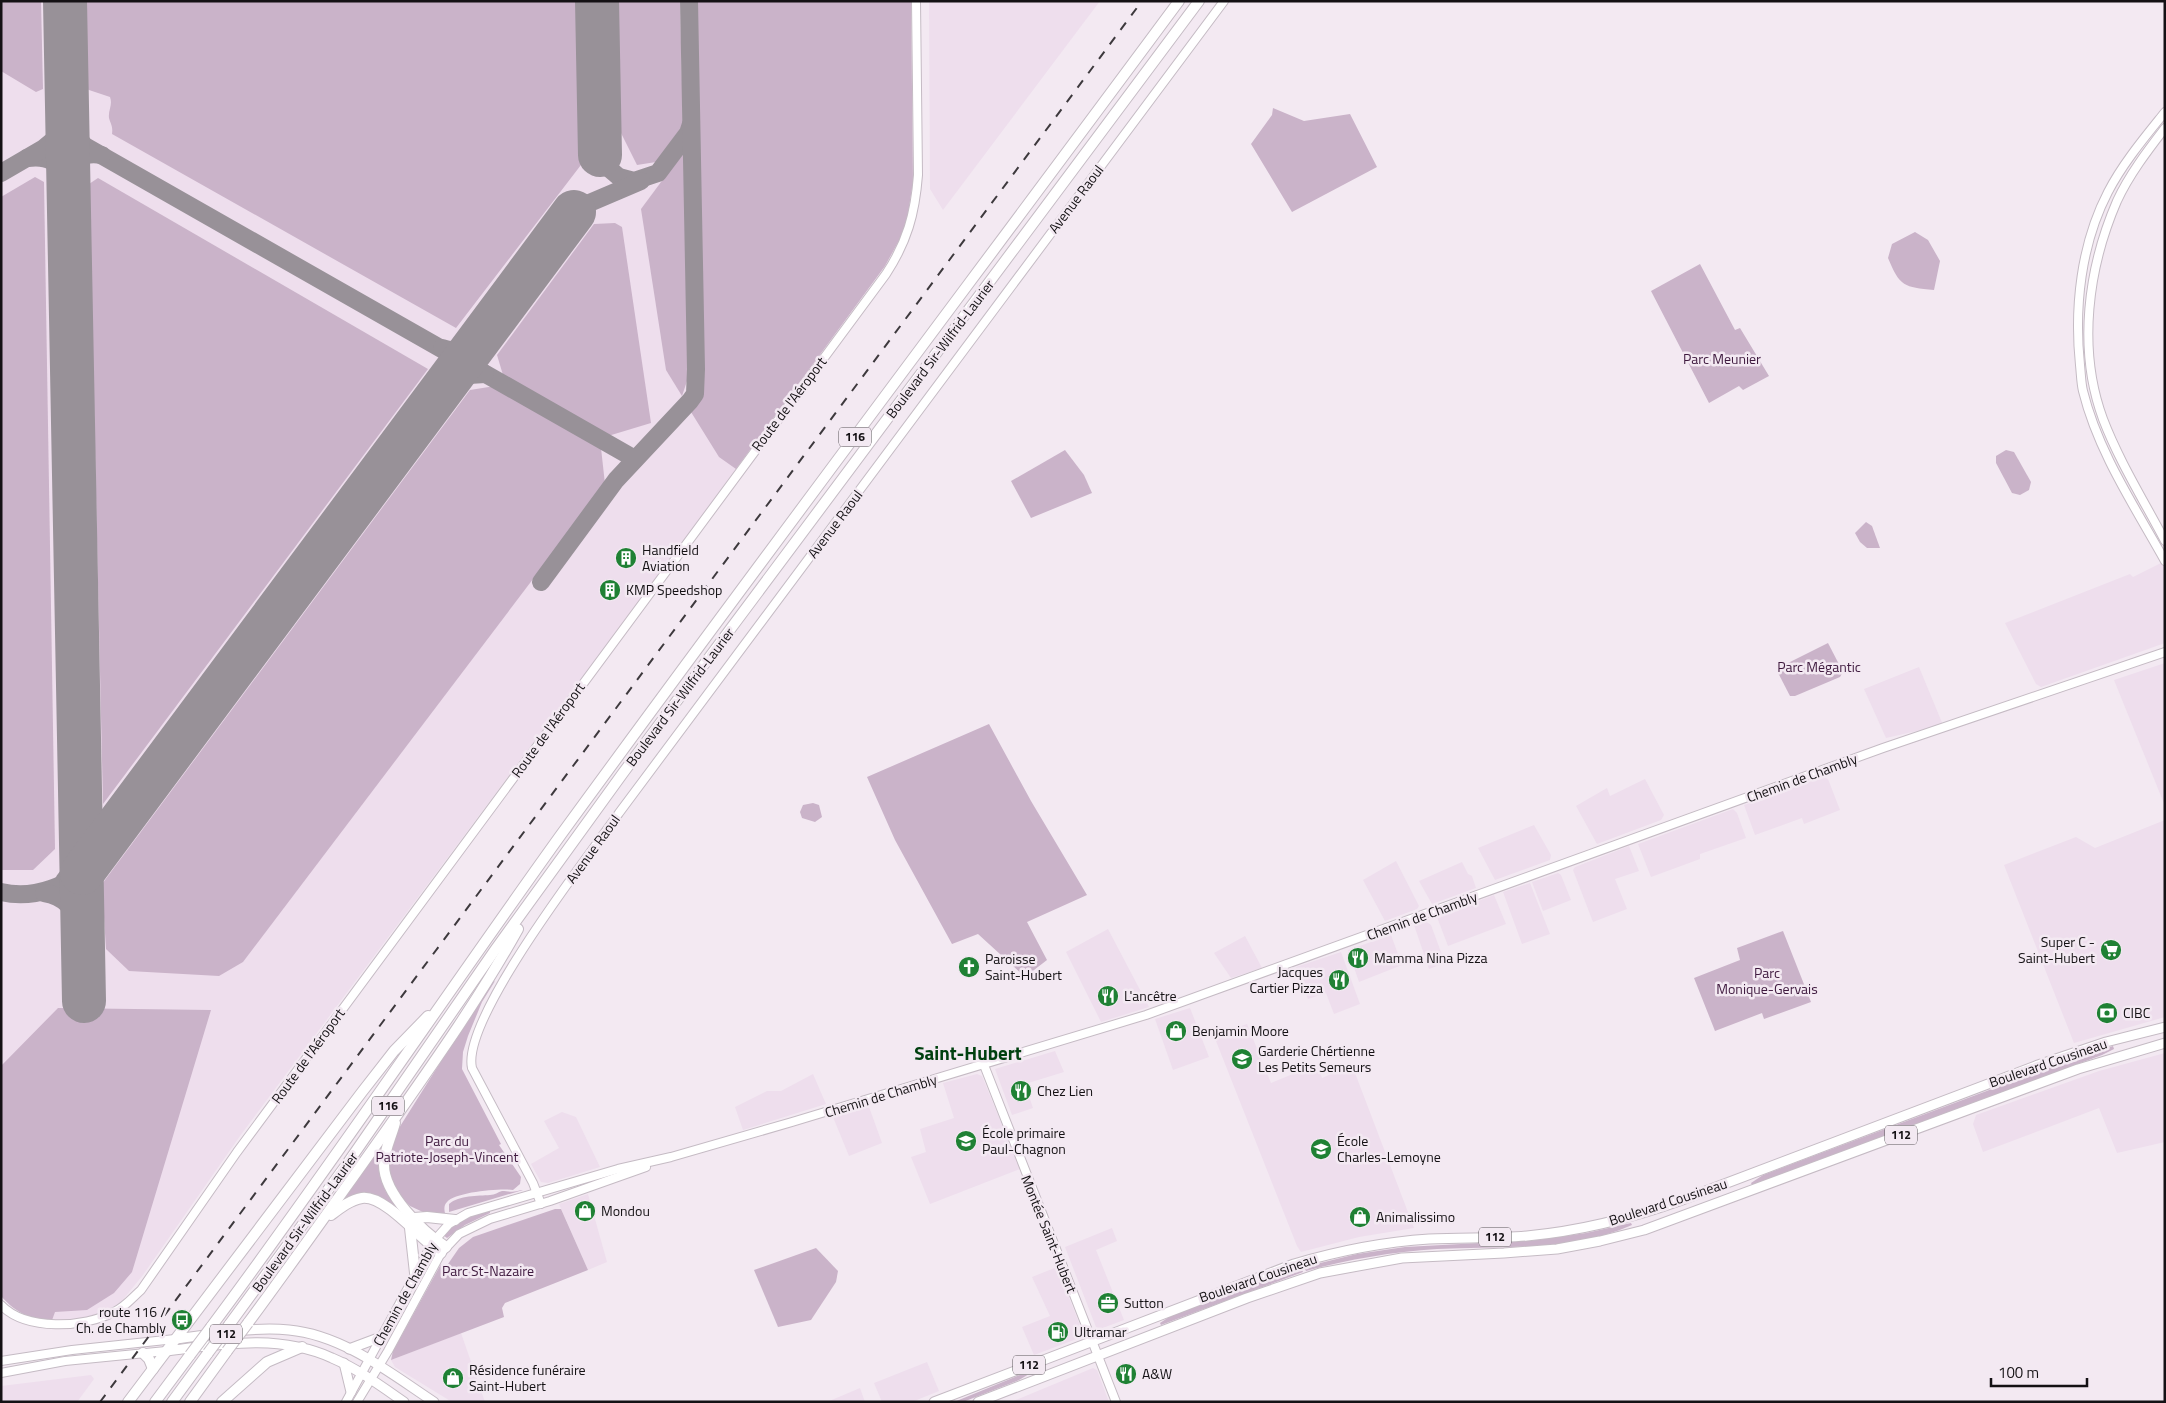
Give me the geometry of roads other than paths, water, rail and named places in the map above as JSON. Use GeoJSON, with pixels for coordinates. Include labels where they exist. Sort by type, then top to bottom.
{"type":"FeatureCollection","features":[{"type":"Feature","properties":{"kind":"highway","name":"Boulevard Sir-Wilfrid-Laurier"},"geometry":{"type":"LineString","coordinates":[[155,1402],[330,1164],[549,852],[1179,1]]}},
{"type":"Feature","properties":{"kind":"highway","name":"Boulevard Sir-Wilfrid-Laurier"},"geometry":{"type":"LineString","coordinates":[[172,1402],[371,1130],[543,884],[639,751],[1199,1]]}},
{"type":"Feature","properties":{"kind":"highway"},"geometry":{"type":"LineString","coordinates":[[190,1402],[324,1220],[488,983],[543,884]]}},
{"type":"Feature","properties":{"kind":"highway"},"geometry":{"type":"LineString","coordinates":[[128,1402],[394,1051],[449,994]]}},
{"type":"Feature","properties":{"kind":"highway"},"geometry":{"type":"LineString","coordinates":[[398,1114],[386,1152],[385,1175],[392,1193],[433,1242]]}},
{"type":"Feature","properties":{"kind":"highway"},"geometry":{"type":"LineString","coordinates":[[324,1220],[347,1203],[370,1198],[385,1205],[410,1228],[443,1250]]}},
{"type":"Feature","properties":{"kind":"highway"},"geometry":{"type":"LineString","coordinates":[[414,1218],[427,1216],[455,1220]]}},
{"type":"Feature","properties":{"kind":"highway"},"geometry":{"type":"LineString","coordinates":[[410,1228],[415,1274]]}},
{"type":"Feature","properties":{"kind":"highway"},"geometry":{"type":"LineString","coordinates":[[222,1402],[267,1362],[302,1347]]}},
{"type":"Feature","properties":{"kind":"highway"},"geometry":{"type":"LineString","coordinates":[[143,1353],[149,1359],[153,1369]]}},
{"type":"Feature","properties":{"kind":"main road","name":"Boulevard Cousineau"},"geometry":{"type":"LineString","coordinates":[[934,1402],[1278,1269],[1333,1253],[1410,1241],[1514,1237],[1551,1233],[1593,1226],[1638,1214],[1682,1200],[2038,1066],[2106,1042],[2165,1027]]}},
{"type":"Feature","properties":{"kind":"main road","name":"Boulevard Cousineau"},"geometry":{"type":"LineString","coordinates":[[978,1402],[1283,1284],[1338,1269],[1418,1256],[1513,1253],[1556,1248],[1600,1241],[1644,1230],[2078,1069],[2165,1043]]}},
{"type":"Feature","properties":{"kind":"main road","name":"Chemin de Chambly"},"geometry":{"type":"LineString","coordinates":[[175,1339],[280,1329],[314,1335],[349,1349],[379,1366]]}},
{"type":"Feature","properties":{"kind":"main road"},"geometry":{"type":"LineString","coordinates":[[349,1349],[381,1337]]}},
{"type":"Feature","properties":{"kind":"main road"},"geometry":{"type":"LineString","coordinates":[[166,1351],[263,1342],[302,1347],[344,1363],[404,1402]]}},
{"type":"Feature","properties":{"kind":"main road"},"geometry":{"type":"LineString","coordinates":[[344,1363],[351,1392]]}},
{"type":"Feature","properties":{"kind":"main road","name":"112"},"geometry":{"type":"LineString","coordinates":[[379,1366],[434,1402]]}},
{"type":"Feature","properties":{"kind":"street","name":"Route de l'Aéroport"},"geometry":{"type":"LineString","coordinates":[[1,1305],[10,1313],[30,1322],[76,1323],[113,1313],[122,1308],[141,1290],[236,1152],[886,274],[904,243],[916,200],[918,175],[916,1]]}},
{"type":"Feature","properties":{"kind":"street","name":"Avenue Raoul"},"geometry":{"type":"LineString","coordinates":[[537,1192],[474,1075],[470,1060],[475,1036],[484,1015],[516,960],[553,904],[1224,1]]}},
{"type":"Feature","properties":{"kind":"street"},"geometry":{"type":"LineString","coordinates":[[2165,112],[2125,165],[2108,192],[2100,211],[2088,244],[2081,280],[2078,330],[2082,390],[2092,417],[2117,474],[2165,561]]}},
{"type":"Feature","properties":{"kind":"street"},"geometry":{"type":"LineString","coordinates":[[2165,128],[2134,171],[2118,199],[2109,223],[2096,266],[2089,314],[2088,347],[2094,390],[2104,420],[2165,540]]}},
{"type":"Feature","properties":{"kind":"street","name":"Chemin de Chambly"},"geometry":{"type":"LineString","coordinates":[[368,1360],[433,1242],[455,1220],[474,1211],[618,1169],[671,1156],[1146,1016],[1884,748],[2165,652]]}},
{"type":"Feature","properties":{"kind":"street","name":"Montée Saint-Hubert"},"geometry":{"type":"LineString","coordinates":[[984,1065],[1116,1402]]}},
{"type":"Feature","properties":{"kind":"street","name":"Chemin de Chambly"},"geometry":{"type":"LineString","coordinates":[[379,1366],[443,1250],[459,1234],[475,1225],[621,1177],[671,1156]]}},
{"type":"Feature","properties":{"kind":"street"},"geometry":{"type":"LineString","coordinates":[[537,1192],[541,1204]]}},
{"type":"Feature","properties":{"kind":"street","name":"Chemin de Chambly"},"geometry":{"type":"LineString","coordinates":[[1,1361],[79,1349],[175,1339]]}},
{"type":"Feature","properties":{"kind":"street"},"geometry":{"type":"LineString","coordinates":[[1,1373],[65,1361],[166,1351]]}},
{"type":"Feature","properties":{"kind":"street"},"geometry":{"type":"LineString","coordinates":[[346,1402],[368,1360]]}},
{"type":"Feature","properties":{"kind":"street"},"geometry":{"type":"LineString","coordinates":[[357,1402],[379,1366]]}},
{"type":"Feature","properties":{"kind":"railway"},"geometry":{"type":"LineString","coordinates":[[100,1402],[1142,1]]}},
{"type":"Feature","properties":{"kind":"place","name":"Handfield Aviation"},"geometry":{"type":"Point","coordinates":[626,558]}},
{"type":"Feature","properties":{"kind":"place","name":"KMP Speedshop"},"geometry":{"type":"Point","coordinates":[610,590]}},
{"type":"Feature","properties":{"kind":"place","name":"Super C - Saint-Hubert"},"geometry":{"type":"Point","coordinates":[2111,950]}},
{"type":"Feature","properties":{"kind":"place","name":"Mamma Nina Pizza"},"geometry":{"type":"Point","coordinates":[1358,958]}},
{"type":"Feature","properties":{"kind":"place","name":"Paroisse Saint-Hubert"},"geometry":{"type":"Point","coordinates":[969,967]}},
{"type":"Feature","properties":{"kind":"place","name":"Jacques Cartier Pizza"},"geometry":{"type":"Point","coordinates":[1339,980]}},
{"type":"Feature","properties":{"kind":"place","name":"L'ancêtre"},"geometry":{"type":"Point","coordinates":[1108,996]}},
{"type":"Feature","properties":{"kind":"place","name":"CIBC"},"geometry":{"type":"Point","coordinates":[2107,1013]}},
{"type":"Feature","properties":{"kind":"place","name":"Benjamin Moore"},"geometry":{"type":"Point","coordinates":[1176,1031]}},
{"type":"Feature","properties":{"kind":"place","name":"Garderie Chértienne Les Petits Semeurs"},"geometry":{"type":"Point","coordinates":[1242,1059]}},
{"type":"Feature","properties":{"kind":"place","name":"Chez Lien"},"geometry":{"type":"Point","coordinates":[1021,1091]}},
{"type":"Feature","properties":{"kind":"place","name":"École primaire Paul-Chagnon"},"geometry":{"type":"Point","coordinates":[966,1141]}},
{"type":"Feature","properties":{"kind":"place","name":"École Charles-Lemoyne"},"geometry":{"type":"Point","coordinates":[1321,1149]}},
{"type":"Feature","properties":{"kind":"place","name":"Mondou"},"geometry":{"type":"Point","coordinates":[585,1211]}},
{"type":"Feature","properties":{"kind":"place","name":"Animalissimo"},"geometry":{"type":"Point","coordinates":[1360,1217]}},
{"type":"Feature","properties":{"kind":"place","name":"Sutton"},"geometry":{"type":"Point","coordinates":[1108,1303]}},
{"type":"Feature","properties":{"kind":"place","name":"route 116 / Ch. de Chambly"},"geometry":{"type":"Point","coordinates":[182,1320]}},
{"type":"Feature","properties":{"kind":"place","name":"Ultramar"},"geometry":{"type":"Point","coordinates":[1058,1332]}},
{"type":"Feature","properties":{"kind":"place","name":"A&W"},"geometry":{"type":"Point","coordinates":[1126,1374]}},
{"type":"Feature","properties":{"kind":"place","name":"Résidence funéraire Saint-Hubert"},"geometry":{"type":"Point","coordinates":[453,1378]}},
{"type":"Feature","properties":{"kind":"district","name":"Saint-Hubert"},"geometry":{"type":"Point","coordinates":[968,1053]}},
{"type":"Feature","properties":{"kind":"park label","name":"Parc Meunier"},"geometry":{"type":"Point","coordinates":[1722,359]}},
{"type":"Feature","properties":{"kind":"park label","name":"Parc Mégantic"},"geometry":{"type":"Point","coordinates":[1819,667]}},
{"type":"Feature","properties":{"kind":"park label","name":"Parc Monique-Gervais"},"geometry":{"type":"Point","coordinates":[1767,982]}},
{"type":"Feature","properties":{"kind":"park label","name":"Parc du Patriote-Joseph-Vincent"},"geometry":{"type":"Point","coordinates":[447,1150]}},
{"type":"Feature","properties":{"kind":"park label","name":"Parc St-Nazaire"},"geometry":{"type":"Point","coordinates":[488,1271]}}]}
